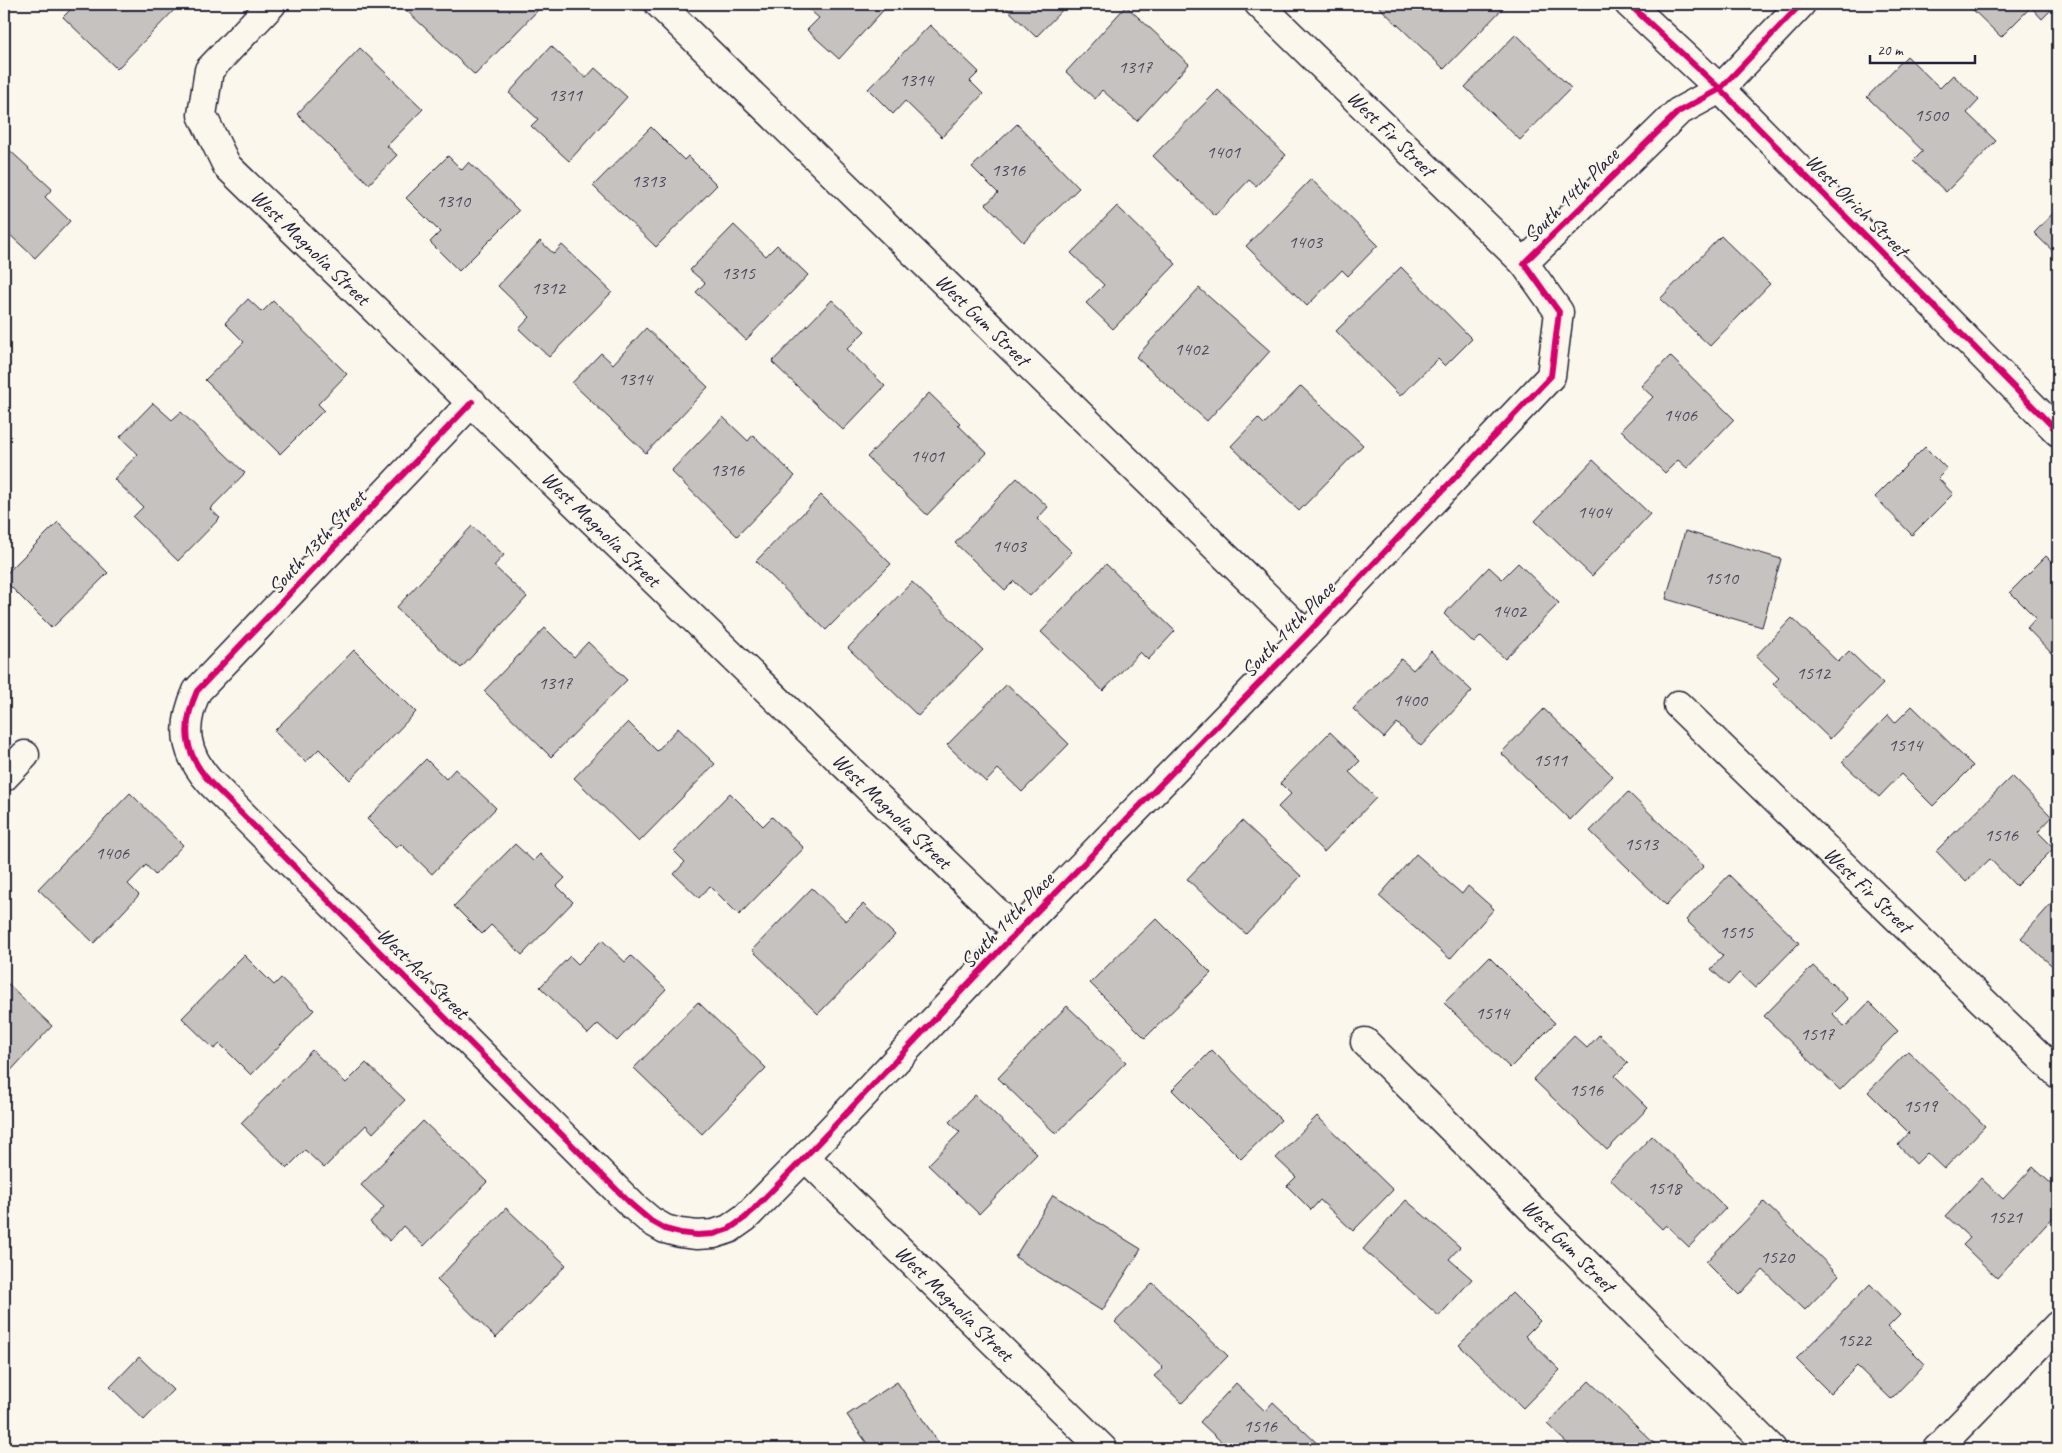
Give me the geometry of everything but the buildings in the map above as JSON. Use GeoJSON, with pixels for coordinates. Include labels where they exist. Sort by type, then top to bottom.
{"type":"FeatureCollection","features":[{"type":"Feature","properties":{"kind":"street","name":"West Magnolia Street"},"geometry":{"type":"LineString","coordinates":[[272,4],[209,70],[202,115],[227,166],[1017,932]]}},
{"type":"Feature","properties":{"kind":"street","name":"West Gum Street"},"geometry":{"type":"LineString","coordinates":[[659,4],[1306,636]]}},
{"type":"Feature","properties":{"kind":"street","name":"West Fir Street"},"geometry":{"type":"LineString","coordinates":[[1259,4],[1524,263]]}},
{"type":"Feature","properties":{"kind":"street","name":"West Olrich Street"},"geometry":{"type":"LineString","coordinates":[[1629,4],[1720,89],[2058,432]]}},
{"type":"Feature","properties":{"kind":"street","name":"South 14th Place"},"geometry":{"type":"LineString","coordinates":[[680,1233],[696,1235],[714,1234],[729,1229],[746,1217],[1017,932],[1306,636],[1551,376],[1559,312],[1524,263],[1678,112],[1720,89],[1801,4]]}},
{"type":"Feature","properties":{"kind":"street","name":"South 13th Street"},"geometry":{"type":"LineString","coordinates":[[190,706],[197,692],[472,402]]}},
{"type":"Feature","properties":{"kind":"street","name":"West Fir Street"},"geometry":{"type":"LineString","coordinates":[[1678,705],[2058,1074]]}},
{"type":"Feature","properties":{"kind":"street","name":"West Ash Street"},"geometry":{"type":"LineString","coordinates":[[190,706],[186,729],[188,744],[201,772],[210,782],[632,1205],[651,1221],[665,1229],[680,1233]]}},
{"type":"Feature","properties":{"kind":"street"},"geometry":{"type":"LineString","coordinates":[[4,777],[25,755]]}},
{"type":"Feature","properties":{"kind":"street","name":"West Gum Street"},"geometry":{"type":"LineString","coordinates":[[1365,1042],[1772,1449]]}},
{"type":"Feature","properties":{"kind":"street","name":"West Magnolia Street"},"geometry":{"type":"LineString","coordinates":[[805,1157],[1103,1449]]}},
{"type":"Feature","properties":{"kind":"street"},"geometry":{"type":"LineString","coordinates":[[1937,1449],[2058,1325]]}},
{"type":"Feature","properties":{"kind":"cycle path"},"geometry":{"type":"LineString","coordinates":[[1629,4],[1720,89],[2058,432]]}},
{"type":"Feature","properties":{"kind":"cycle path"},"geometry":{"type":"LineString","coordinates":[[472,402],[197,691],[187,728],[190,750],[201,771],[210,782],[632,1205],[651,1221],[665,1229],[697,1235],[714,1234],[729,1229],[746,1217],[805,1157],[1017,932],[1306,635],[1551,376],[1559,312],[1524,263],[1678,112],[1720,89],[1801,4]]}}]}
